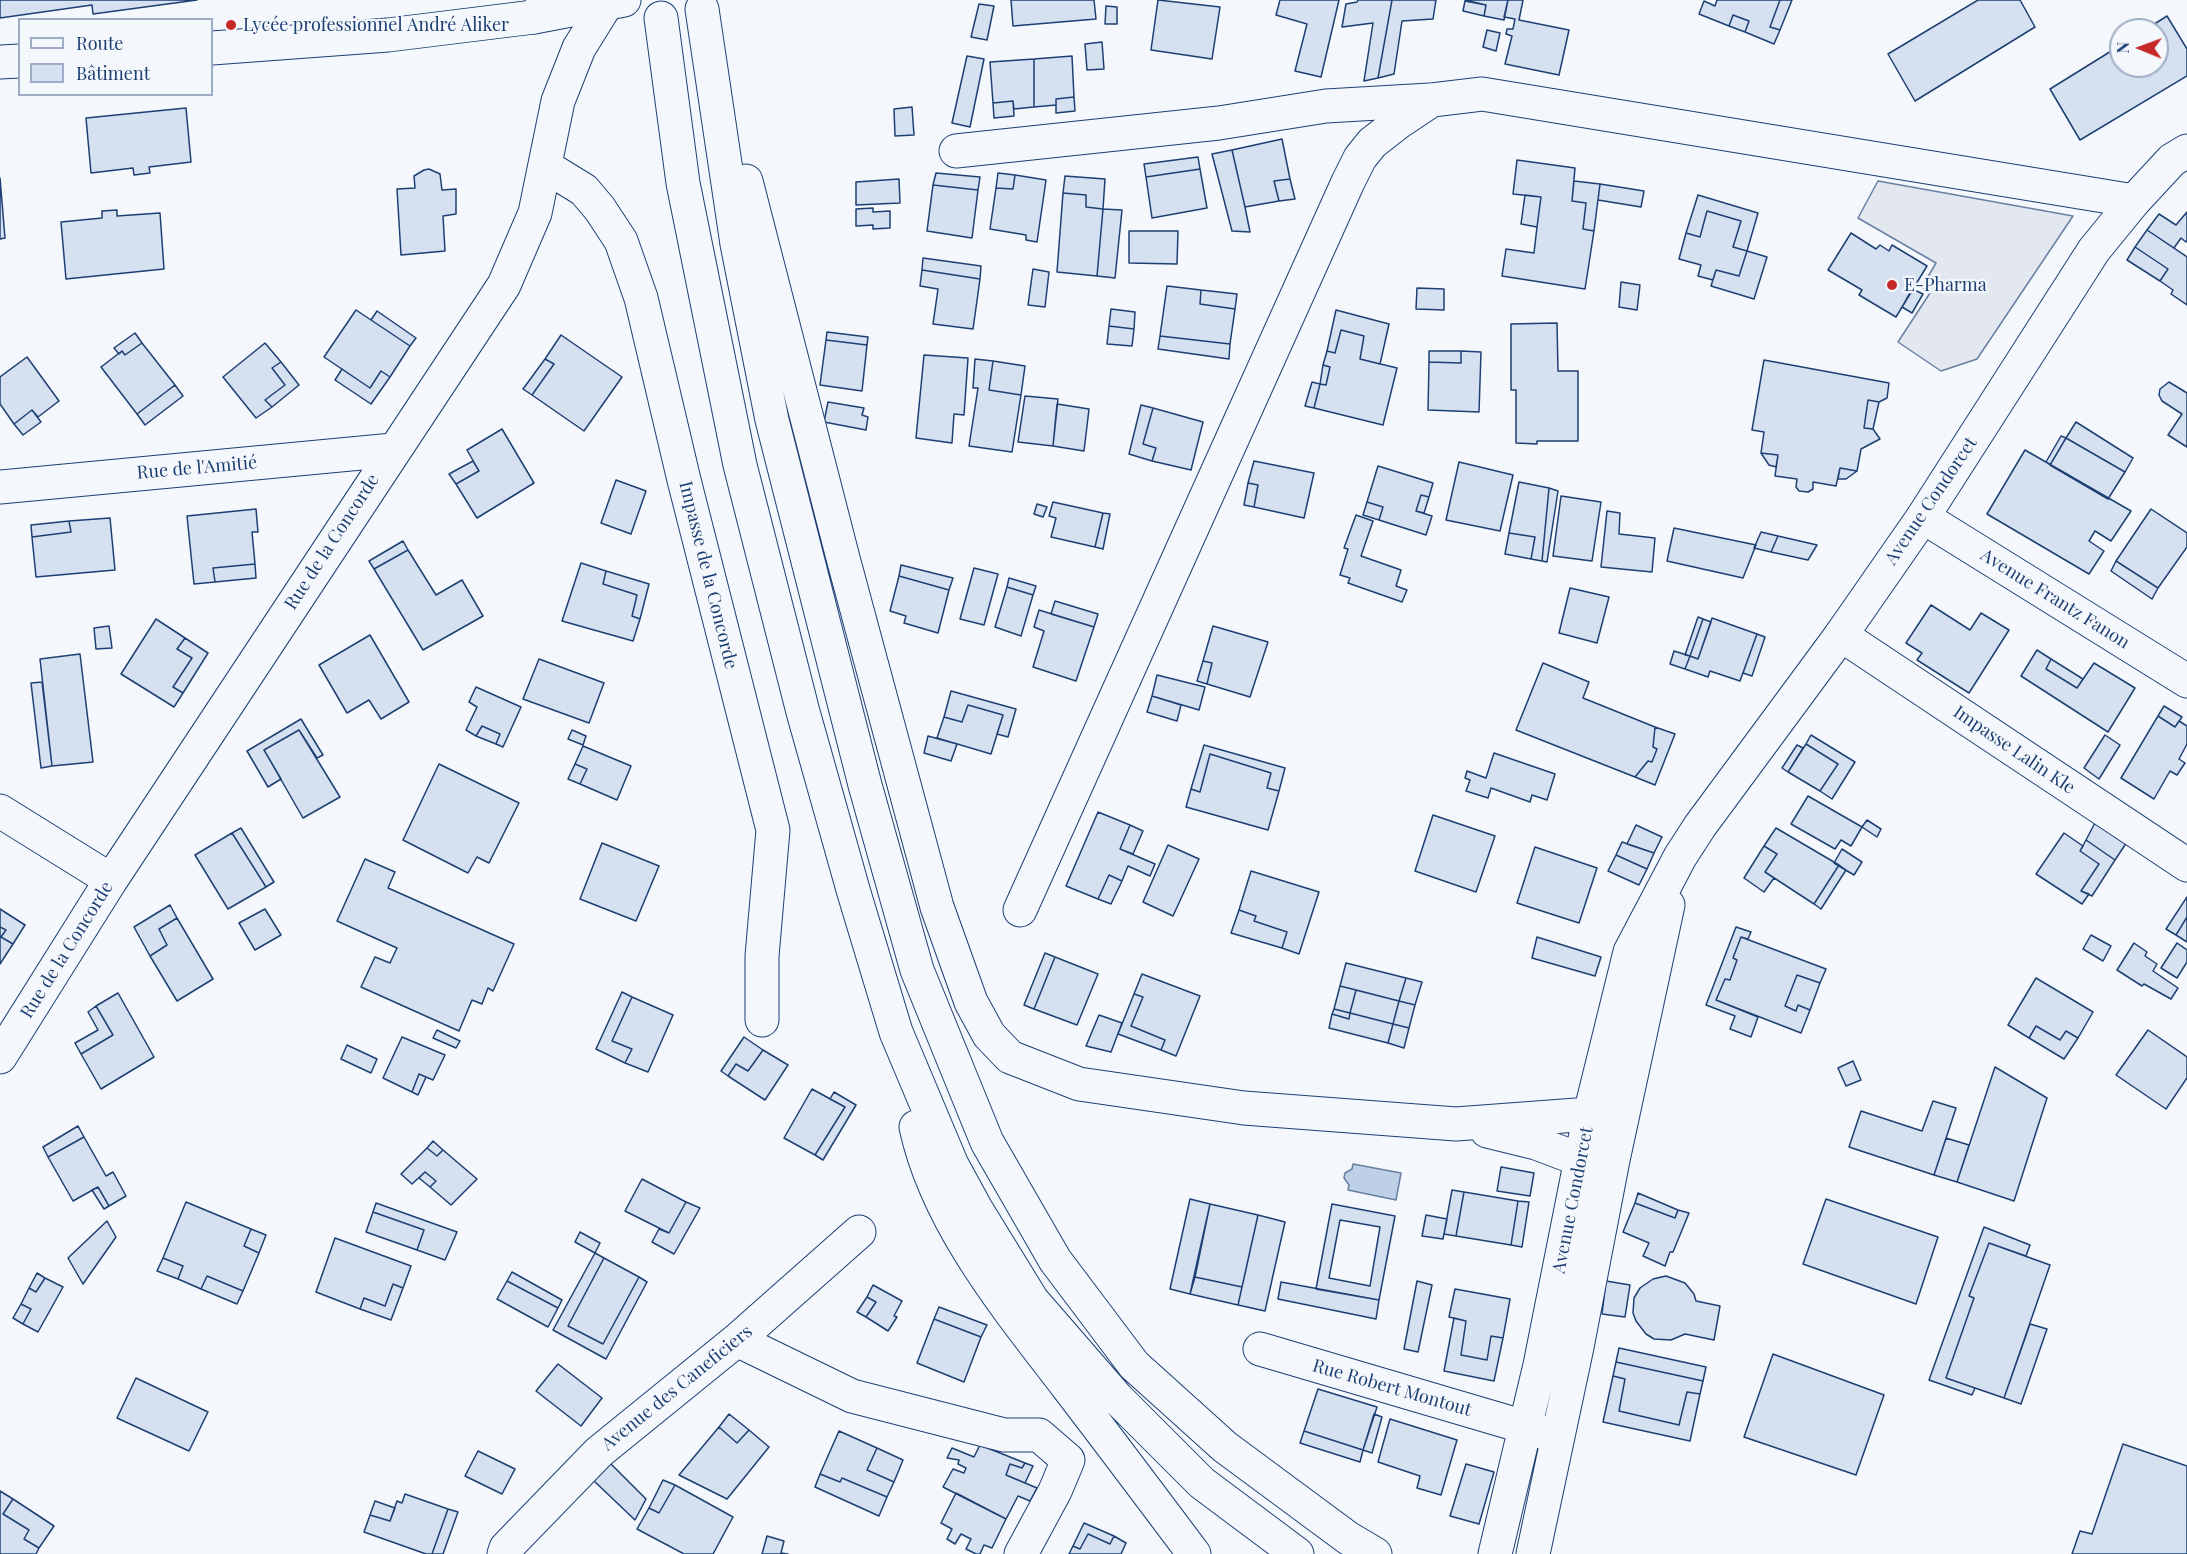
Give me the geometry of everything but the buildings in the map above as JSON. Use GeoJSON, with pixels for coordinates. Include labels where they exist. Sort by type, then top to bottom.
{"type":"FeatureCollection","features":[{"type":"Feature","properties":{"kind":"main road"},"geometry":{"type":"LineString","coordinates":[[213,48],[388,35],[540,8],[612,1]]}},
{"type":"Feature","properties":{"kind":"main road","name":"Rue de la Concorde"},"geometry":{"type":"LineString","coordinates":[[0,1057],[111,880],[504,285],[535,213],[558,101],[579,48],[612,1]]}},
{"type":"Feature","properties":{"kind":"main road"},"geometry":{"type":"LineString","coordinates":[[1375,1554],[1348,1538],[1225,1447],[1134,1365],[1055,1260],[987,1142],[917,970],[865,785],[775,431],[737,244],[702,17],[840,547],[937,907],[971,1002],[989,1035],[1010,1057],[1079,1083],[1244,1108],[1456,1124],[1590,1114]]}},
{"type":"Feature","properties":{"kind":"main road"},"geometry":{"type":"LineString","coordinates":[[661,18],[683,183],[741,465],[803,712],[896,1032],[918,1133],[935,1187],[973,1257],[1011,1313],[1194,1554]]}},
{"type":"Feature","properties":{"kind":"main road"},"geometry":{"type":"LineString","coordinates":[[0,62],[18,61]]}},
{"type":"Feature","properties":{"kind":"main road"},"geometry":{"type":"LineString","coordinates":[[956,151],[1219,123],[1326,106],[1432,100],[1482,94],[2134,201]]}},
{"type":"Feature","properties":{"kind":"main road"},"geometry":{"type":"LineString","coordinates":[[1020,910],[1356,166],[1372,143],[1432,100]]}},
{"type":"Feature","properties":{"kind":"main road","name":"Avenue Condorcet"},"geometry":{"type":"LineString","coordinates":[[1533,1554],[1577,1347],[1597,1160],[1590,1114],[1630,952],[1680,857],[1923,517],[2094,250],[2134,201],[2172,160],[2187,151]]}},
{"type":"Feature","properties":{"kind":"main road","name":"Impasse de la Concorde"},"geometry":{"type":"LineString","coordinates":[[545,166],[584,190],[600,209],[621,241],[640,298],[773,830],[762,956],[762,1020]]}},
{"type":"Feature","properties":{"kind":"main road","name":"Rue de l'Amitié"},"geometry":{"type":"LineString","coordinates":[[0,487],[393,450]]}},
{"type":"Feature","properties":{"kind":"main road","name":"Avenue Frantz Fanon"},"geometry":{"type":"LineString","coordinates":[[1923,517],[2187,681]]}},
{"type":"Feature","properties":{"kind":"main road","name":"Impasse Lalin Kle"},"geometry":{"type":"LineString","coordinates":[[1840,635],[2187,865]]}},
{"type":"Feature","properties":{"kind":"main road"},"geometry":{"type":"LineString","coordinates":[[0,811],[111,880]]}},
{"type":"Feature","properties":{"kind":"main road","name":"Avenue Condorcet"},"geometry":{"type":"LineString","coordinates":[[1495,1554],[1540,1365],[1680,857]]}},
{"type":"Feature","properties":{"kind":"main road"},"geometry":{"type":"LineString","coordinates":[[896,1032],[952,1165],[1032,1300],[1118,1398],[1202,1483],[1297,1554]]}},
{"type":"Feature","properties":{"kind":"main road"},"geometry":{"type":"LineString","coordinates":[[1456,1124],[1597,1160]]}},
{"type":"Feature","properties":{"kind":"main road","name":"Avenue des Caneficiers"},"geometry":{"type":"LineString","coordinates":[[504,1554],[506,1548],[599,1452],[737,1340],[859,1232]]}},
{"type":"Feature","properties":{"kind":"main road"},"geometry":{"type":"LineString","coordinates":[[737,1340],[852,1396],[1004,1436],[1039,1435],[1068,1460],[1055,1491],[1021,1554]]}},
{"type":"Feature","properties":{"kind":"main road","name":"Rue Robert Montout"},"geometry":{"type":"LineString","coordinates":[[1260,1349],[1557,1437]]}},
{"type":"Feature","properties":{"kind":"shaded area"},"geometry":{"type":"Polygon","coordinates":[[[1878,181],[2073,216],[1977,359],[1941,371],[1898,342],[1930,293],[1922,287],[1936,263],[1858,218],[1878,181]]]}},
{"type":"Feature","properties":{"kind":"water"},"geometry":{"type":"Polygon","coordinates":[[[1353,1164],[1401,1173],[1396,1200],[1348,1190],[1349,1185],[1344,1178],[1345,1173],[1352,1169],[1353,1164]]]}},
{"type":"Feature","properties":{"kind":"place","name":"Lycée professionnel André Aliker"},"geometry":{"type":"Point","coordinates":[231,25]}},
{"type":"Feature","properties":{"kind":"place","name":"E-Pharma"},"geometry":{"type":"Point","coordinates":[1892,285]}}]}
